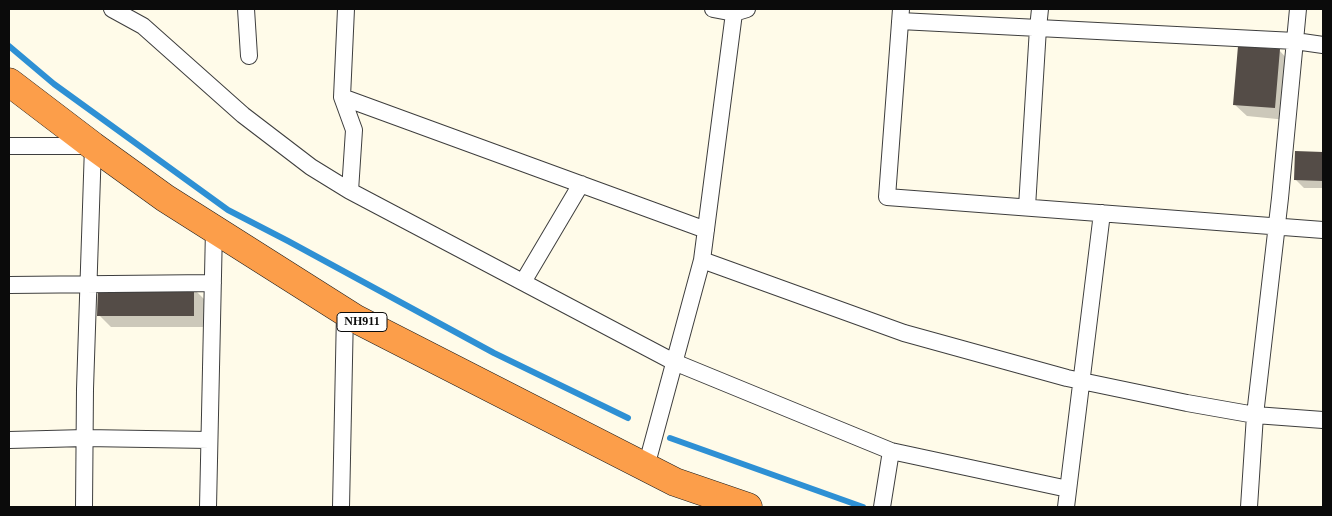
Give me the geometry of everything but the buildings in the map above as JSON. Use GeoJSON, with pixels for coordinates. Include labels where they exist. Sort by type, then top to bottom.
{"type":"FeatureCollection","features":[{"type":"Feature","properties":{"kind":"highway","name":"NH911"},"geometry":{"type":"LineString","coordinates":[[9,82],[93,146],[166,198],[356,319],[675,482],[748,507]]}},
{"type":"Feature","properties":{"kind":"street"},"geometry":{"type":"LineString","coordinates":[[112,9],[142,26],[243,116],[311,167],[350,191],[674,362],[891,451],[1068,489]]}},
{"type":"Feature","properties":{"kind":"street"},"geometry":{"type":"LineString","coordinates":[[246,9],[249,56]]}},
{"type":"Feature","properties":{"kind":"street"},"geometry":{"type":"LineString","coordinates":[[346,9],[342,97],[354,130],[350,191]]}},
{"type":"Feature","properties":{"kind":"street"},"geometry":{"type":"LineString","coordinates":[[646,467],[702,260],[740,11],[713,9]]}},
{"type":"Feature","properties":{"kind":"street"},"geometry":{"type":"LineString","coordinates":[[1027,207],[1040,9]]}},
{"type":"Feature","properties":{"kind":"street"},"geometry":{"type":"LineString","coordinates":[[1249,507],[1255,415],[1298,9]]}},
{"type":"Feature","properties":{"kind":"street"},"geometry":{"type":"LineString","coordinates":[[1323,45],[1295,41],[1038,28],[900,15],[887,197],[1323,230]]}},
{"type":"Feature","properties":{"kind":"street"},"geometry":{"type":"LineString","coordinates":[[342,97],[706,230]]}},
{"type":"Feature","properties":{"kind":"street"},"geometry":{"type":"LineString","coordinates":[[9,146],[93,146],[88,284],[84,507]]}},
{"type":"Feature","properties":{"kind":"street"},"geometry":{"type":"LineString","coordinates":[[523,282],[581,184]]}},
{"type":"Feature","properties":{"kind":"street"},"geometry":{"type":"LineString","coordinates":[[1066,507],[1083,381],[1102,213]]}},
{"type":"Feature","properties":{"kind":"street"},"geometry":{"type":"LineString","coordinates":[[208,507],[214,229]]}},
{"type":"Feature","properties":{"kind":"street"},"geometry":{"type":"LineString","coordinates":[[702,260],[904,333],[1083,381],[1255,415],[1323,420]]}},
{"type":"Feature","properties":{"kind":"street"},"geometry":{"type":"LineString","coordinates":[[9,284],[213,283]]}},
{"type":"Feature","properties":{"kind":"street"},"geometry":{"type":"LineString","coordinates":[[341,507],[345,312]]}},
{"type":"Feature","properties":{"kind":"street"},"geometry":{"type":"LineString","coordinates":[[9,440],[85,438],[209,440]]}},
{"type":"Feature","properties":{"kind":"street"},"geometry":{"type":"LineString","coordinates":[[882,507],[891,451]]}},
{"type":"Feature","properties":{"kind":"waterway"},"geometry":{"type":"LineString","coordinates":[[9,46],[54,84],[228,210],[494,353],[628,418]]}},
{"type":"Feature","properties":{"kind":"waterway"},"geometry":{"type":"LineString","coordinates":[[670,438],[863,507]]}}]}
